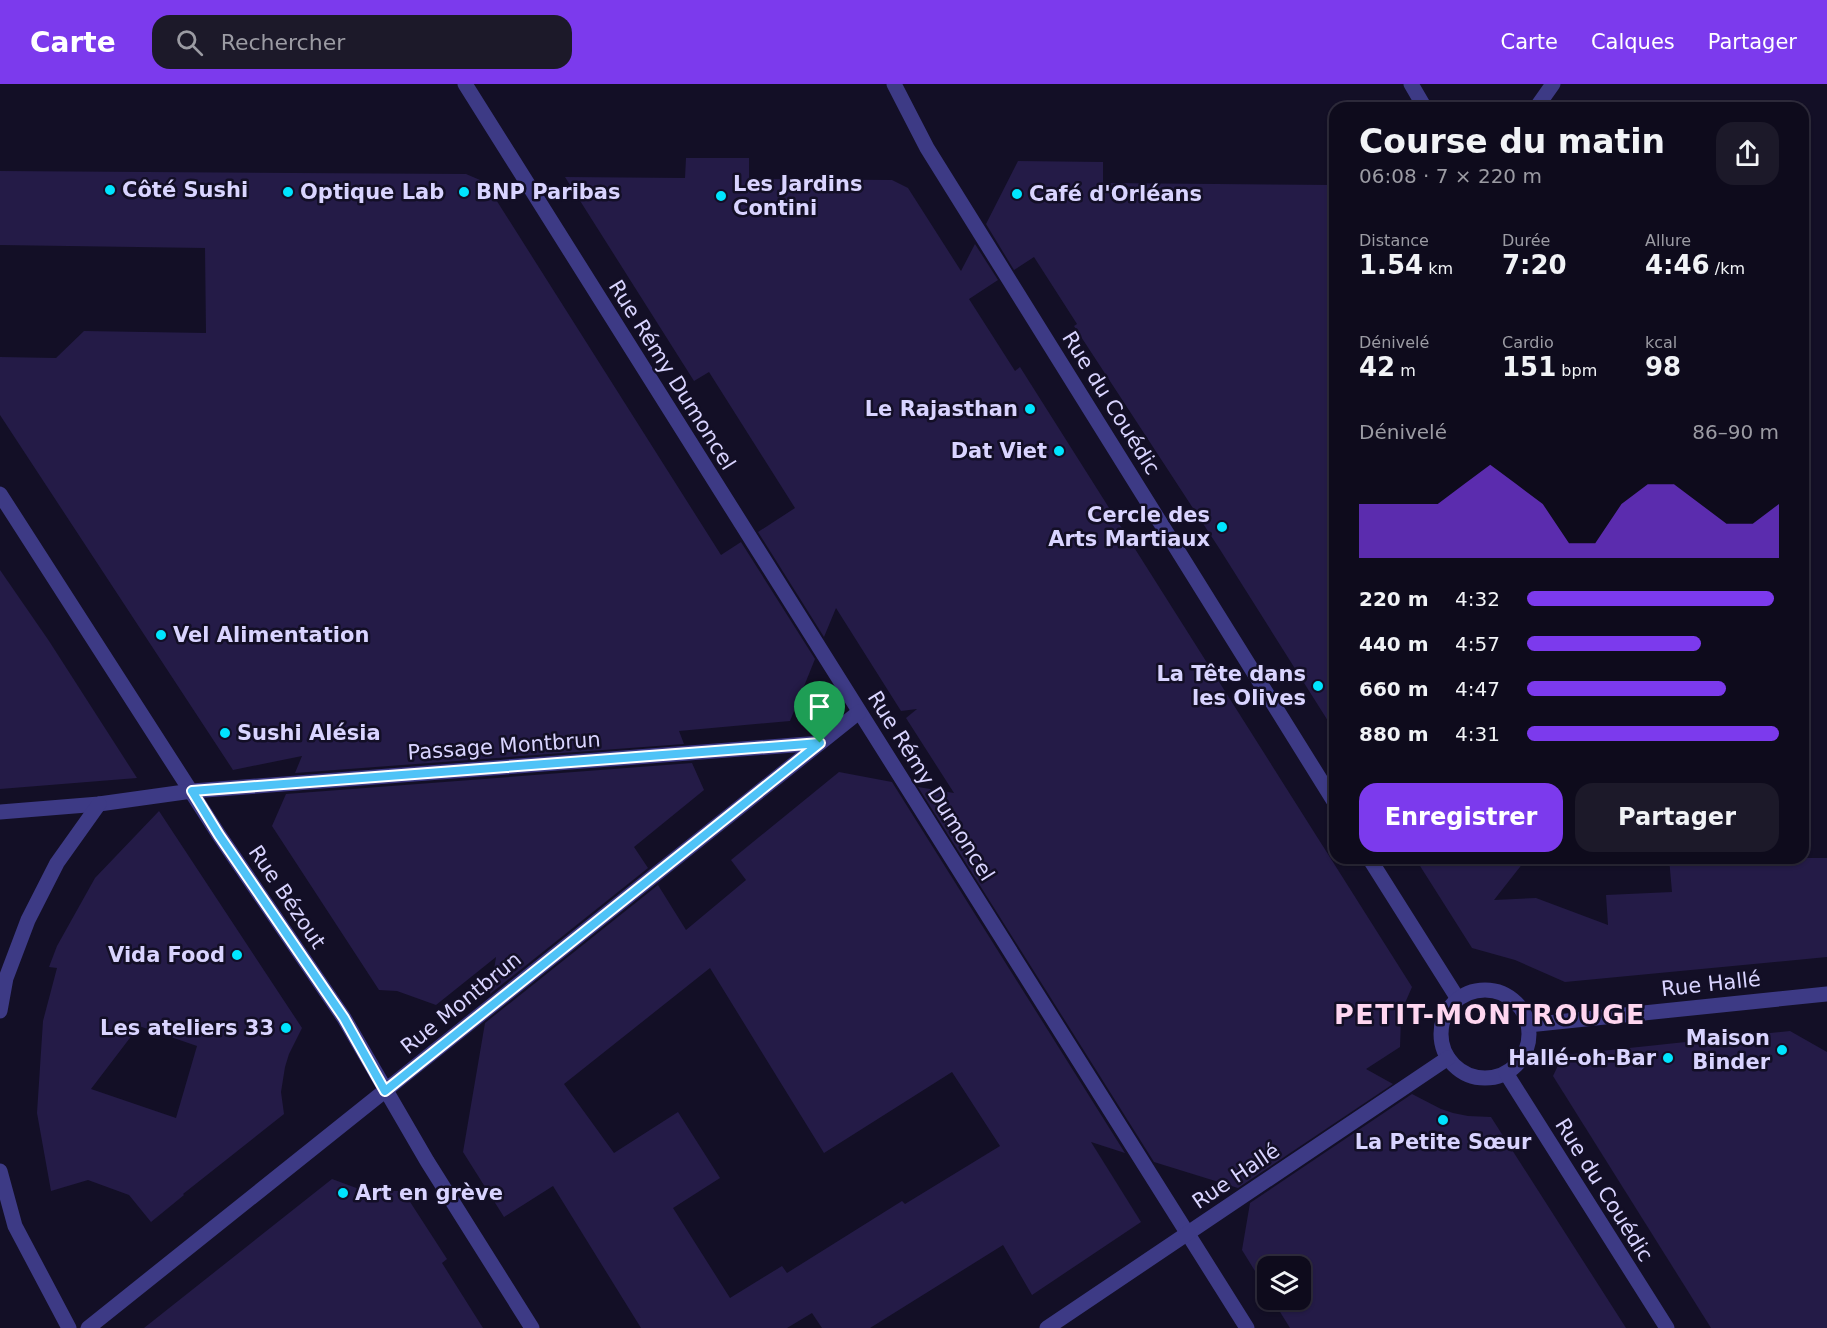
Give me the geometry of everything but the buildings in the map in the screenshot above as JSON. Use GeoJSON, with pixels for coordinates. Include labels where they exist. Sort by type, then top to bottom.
{"type":"FeatureCollection","features":[{"type":"Feature","properties":{"kind":"street","name":"Rue Rémy Dumoncel"},"geometry":{"type":"LineString","coordinates":[[465,84],[1247,1328]]}},
{"type":"Feature","properties":{"kind":"street","name":"Rue du Couédic"},"geometry":{"type":"LineString","coordinates":[[894,84],[927,148],[1329,793]]}},
{"type":"Feature","properties":{"kind":"street"},"geometry":{"type":"LineString","coordinates":[[1411,84],[1422,102]]}},
{"type":"Feature","properties":{"kind":"street"},"geometry":{"type":"LineString","coordinates":[[1540,102],[1553,84]]}},
{"type":"Feature","properties":{"kind":"street","name":"Rue Bézout"},"geometry":{"type":"LineString","coordinates":[[0,494],[219,835],[344,1018],[427,1161],[532,1328]]}},
{"type":"Feature","properties":{"kind":"street","name":"Rue Montbrun"},"geometry":{"type":"LineString","coordinates":[[88,1328],[859,712]]}},
{"type":"Feature","properties":{"kind":"street","name":"Passage Montbrun"},"geometry":{"type":"LineString","coordinates":[[99,804],[192,791],[820,743]]}},
{"type":"Feature","properties":{"kind":"street"},"geometry":{"type":"LineString","coordinates":[[0,812],[99,804]]}},
{"type":"Feature","properties":{"kind":"street"},"geometry":{"type":"LineString","coordinates":[[0,1011],[6,978],[28,920],[57,863],[99,804]]}},
{"type":"Feature","properties":{"kind":"street"},"geometry":{"type":"LineString","coordinates":[[1374,864],[1458,999]]}},
{"type":"Feature","properties":{"kind":"street"},"geometry":{"type":"LineString","coordinates":[[1485,990],[1500,992],[1513,999],[1523,1011],[1528,1025],[1529,1039],[1518,1065],[1493,1078],[1479,1079],[1466,1075],[1455,1067],[1441,1044],[1443,1019],[1449,1008],[1458,999],[1471,992],[1485,990]]}},
{"type":"Feature","properties":{"kind":"street","name":"Rue Hallé"},"geometry":{"type":"LineString","coordinates":[[1528,1025],[1827,994]]}},
{"type":"Feature","properties":{"kind":"street","name":"Rue Hallé"},"geometry":{"type":"LineString","coordinates":[[1047,1328],[1448,1058]]}},
{"type":"Feature","properties":{"kind":"street","name":"Rue du Couédic"},"geometry":{"type":"LineString","coordinates":[[1506,1073],[1667,1328]]}},
{"type":"Feature","properties":{"kind":"street"},"geometry":{"type":"LineString","coordinates":[[0,1172],[15,1226],[69,1328]]}},
{"type":"Feature","properties":{"kind":"place","name":"Côté Sushi"},"geometry":{"type":"Point","coordinates":[110,190]}},
{"type":"Feature","properties":{"kind":"place","name":"Optique Lab"},"geometry":{"type":"Point","coordinates":[288,192]}},
{"type":"Feature","properties":{"kind":"place","name":"BNP Paribas"},"geometry":{"type":"Point","coordinates":[464,192]}},
{"type":"Feature","properties":{"kind":"place","name":"Café d'Orléans"},"geometry":{"type":"Point","coordinates":[1017,194]}},
{"type":"Feature","properties":{"kind":"place","name":"Les Jardins Contini"},"geometry":{"type":"Point","coordinates":[721,196]}},
{"type":"Feature","properties":{"kind":"place","name":"Le Rajasthan"},"geometry":{"type":"Point","coordinates":[1030,409]}},
{"type":"Feature","properties":{"kind":"place","name":"Dat Viet"},"geometry":{"type":"Point","coordinates":[1059,451]}},
{"type":"Feature","properties":{"kind":"place","name":"Cercle des Arts Martiaux"},"geometry":{"type":"Point","coordinates":[1222,527]}},
{"type":"Feature","properties":{"kind":"place","name":"Vel Alimentation"},"geometry":{"type":"Point","coordinates":[161,635]}},
{"type":"Feature","properties":{"kind":"place","name":"La Tête dans les Olives"},"geometry":{"type":"Point","coordinates":[1318,686]}},
{"type":"Feature","properties":{"kind":"place","name":"Sushi Alésia"},"geometry":{"type":"Point","coordinates":[225,733]}},
{"type":"Feature","properties":{"kind":"place","name":"Vida Food"},"geometry":{"type":"Point","coordinates":[237,955]}},
{"type":"Feature","properties":{"kind":"place","name":"Les ateliers 33"},"geometry":{"type":"Point","coordinates":[286,1028]}},
{"type":"Feature","properties":{"kind":"place","name":"Maison Binder"},"geometry":{"type":"Point","coordinates":[1782,1050]}},
{"type":"Feature","properties":{"kind":"place","name":"Hallé-oh-Bar"},"geometry":{"type":"Point","coordinates":[1668,1058]}},
{"type":"Feature","properties":{"kind":"place","name":"La Petite Sœur"},"geometry":{"type":"Point","coordinates":[1443,1120]}},
{"type":"Feature","properties":{"kind":"place","name":"Art en grève"},"geometry":{"type":"Point","coordinates":[343,1193]}},
{"type":"Feature","properties":{"kind":"district","name":"PETIT-MONTROUGE"},"geometry":{"type":"Point","coordinates":[1490,1014]}},
{"type":"Feature","properties":{"kind":"route"},"geometry":{"type":"LineString","coordinates":[[820,743],[385,1091],[344,1018],[219,835],[192,791],[820,743]]}}]}
